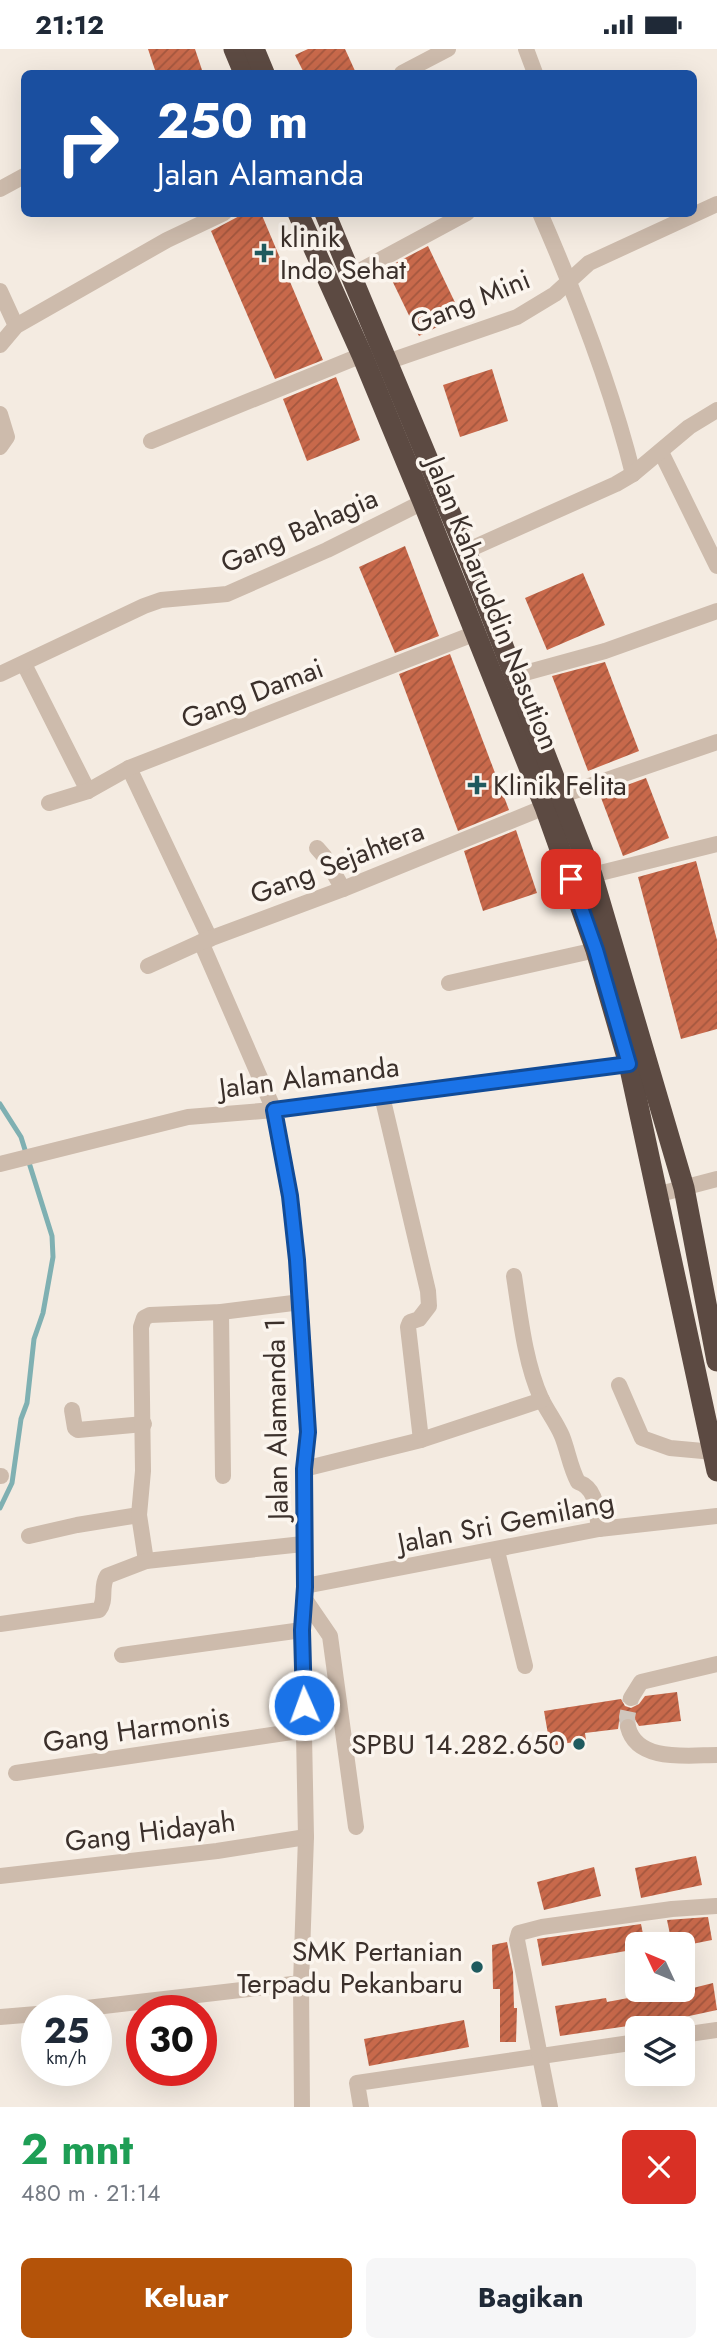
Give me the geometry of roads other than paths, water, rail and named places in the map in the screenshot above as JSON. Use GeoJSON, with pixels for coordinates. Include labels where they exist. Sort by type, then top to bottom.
{"type":"FeatureCollection","features":[{"type":"Feature","properties":{"kind":"highway"},"geometry":{"type":"LineString","coordinates":[[234,49],[243,70]]}},
{"type":"Feature","properties":{"kind":"highway"},"geometry":{"type":"LineString","coordinates":[[254,49],[263,70]]}},
{"type":"Feature","properties":{"kind":"highway","name":"Jalan Kaharuddin Nasution"},"geometry":{"type":"LineString","coordinates":[[301,217],[362,355],[476,633],[554,801],[592,875],[684,1188],[717,1361]]}},
{"type":"Feature","properties":{"kind":"highway","name":"Jalan Kaharuddin Nasution"},"geometry":{"type":"LineString","coordinates":[[327,217],[466,551],[514,676],[554,801],[629,1064],[715,1462]]}},
{"type":"Feature","properties":{"kind":"street"},"geometry":{"type":"LineString","coordinates":[[408,70],[448,49]]}},
{"type":"Feature","properties":{"kind":"street"},"geometry":{"type":"LineString","coordinates":[[526,49],[534,70]]}},
{"type":"Feature","properties":{"kind":"street"},"geometry":{"type":"LineString","coordinates":[[0,189],[21,178]]}},
{"type":"Feature","properties":{"kind":"street","name":"Gang Mini"},"geometry":{"type":"LineString","coordinates":[[697,213],[717,204]]}},
{"type":"Feature","properties":{"kind":"street"},"geometry":{"type":"LineString","coordinates":[[0,345],[16,326],[167,240],[216,217]]}},
{"type":"Feature","properties":{"kind":"street"},"geometry":{"type":"LineString","coordinates":[[352,275],[460,217]]}},
{"type":"Feature","properties":{"kind":"street"},"geometry":{"type":"LineString","coordinates":[[542,217],[570,283],[608,386],[633,474]]}},
{"type":"Feature","properties":{"kind":"street","name":"Gang Mini"},"geometry":{"type":"LineString","coordinates":[[387,362],[517,317],[570,283],[589,263],[689,217]]}},
{"type":"Feature","properties":{"kind":"street"},"geometry":{"type":"LineString","coordinates":[[0,291],[16,326]]}},
{"type":"Feature","properties":{"kind":"street"},"geometry":{"type":"LineString","coordinates":[[151,441],[362,355]]}},
{"type":"Feature","properties":{"kind":"street"},"geometry":{"type":"LineString","coordinates":[[466,551],[616,484],[633,474],[689,427],[717,410]]}},
{"type":"Feature","properties":{"kind":"street"},"geometry":{"type":"LineString","coordinates":[[0,414],[8,437],[0,447]]}},
{"type":"Feature","properties":{"kind":"street"},"geometry":{"type":"LineString","coordinates":[[661,452],[717,566]]}},
{"type":"Feature","properties":{"kind":"street","name":"Gang Bahagia"},"geometry":{"type":"LineString","coordinates":[[0,674],[152,603],[182,597],[227,594],[327,550],[423,502]]}},
{"type":"Feature","properties":{"kind":"street"},"geometry":{"type":"LineString","coordinates":[[514,676],[605,651],[717,611]]}},
{"type":"Feature","properties":{"kind":"street","name":"Gang Damai"},"geometry":{"type":"LineString","coordinates":[[49,803],[88,791],[129,768],[476,633]]}},
{"type":"Feature","properties":{"kind":"street"},"geometry":{"type":"LineString","coordinates":[[24,664],[88,791]]}},
{"type":"Feature","properties":{"kind":"street","name":"Gang Sejahtera"},"geometry":{"type":"LineString","coordinates":[[148,966],[554,801],[717,743]]}},
{"type":"Feature","properties":{"kind":"street","name":"Jalan Alamanda 1"},"geometry":{"type":"LineString","coordinates":[[129,768],[206,941],[274,1110],[290,1196],[301,1302],[308,1432],[304,1469],[305,1592],[302,1630],[306,1837],[301,1983],[302,2107]]}},
{"type":"Feature","properties":{"kind":"street"},"geometry":{"type":"LineString","coordinates":[[592,875],[717,844]]}},
{"type":"Feature","properties":{"kind":"street"},"geometry":{"type":"LineString","coordinates":[[317,848],[342,889]]}},
{"type":"Feature","properties":{"kind":"street"},"geometry":{"type":"LineString","coordinates":[[449,983],[596,950]]}},
{"type":"Feature","properties":{"kind":"street","name":"Jalan Alamanda"},"geometry":{"type":"LineString","coordinates":[[0,1164],[188,1117],[274,1110],[629,1064]]}},
{"type":"Feature","properties":{"kind":"street"},"geometry":{"type":"LineString","coordinates":[[382,1096],[428,1291],[429,1307],[419,1319],[410,1322],[408,1327],[421,1440]]}},
{"type":"Feature","properties":{"kind":"street"},"geometry":{"type":"LineString","coordinates":[[656,1195],[717,1179]]}},
{"type":"Feature","properties":{"kind":"street"},"geometry":{"type":"LineString","coordinates":[[514,1276],[523,1335],[542,1400],[554,1418],[578,1482],[587,1485],[594,1496],[599,1529]]}},
{"type":"Feature","properties":{"kind":"street"},"geometry":{"type":"LineString","coordinates":[[146,1562],[139,1515],[144,1471],[141,1327],[144,1318],[150,1315],[221,1312],[301,1302]]}},
{"type":"Feature","properties":{"kind":"street"},"geometry":{"type":"LineString","coordinates":[[221,1312],[223,1476]]}},
{"type":"Feature","properties":{"kind":"street"},"geometry":{"type":"LineString","coordinates":[[619,1385],[642,1438],[715,1462]]}},
{"type":"Feature","properties":{"kind":"street"},"geometry":{"type":"LineString","coordinates":[[304,1469],[421,1440],[542,1400]]}},
{"type":"Feature","properties":{"kind":"street"},"geometry":{"type":"LineString","coordinates":[[72,1410],[75,1428],[78,1430],[144,1424]]}},
{"type":"Feature","properties":{"kind":"street"},"geometry":{"type":"LineString","coordinates":[[29,1536],[139,1515]]}},
{"type":"Feature","properties":{"kind":"street","name":"Jalan Sri Gemilang"},"geometry":{"type":"LineString","coordinates":[[305,1592],[599,1529],[717,1516]]}},
{"type":"Feature","properties":{"kind":"street"},"geometry":{"type":"LineString","coordinates":[[0,1624],[99,1610],[103,1604],[103,1584],[107,1576],[146,1562],[303,1544]]}},
{"type":"Feature","properties":{"kind":"street"},"geometry":{"type":"LineString","coordinates":[[496,1551],[525,1666]]}},
{"type":"Feature","properties":{"kind":"street"},"geometry":{"type":"LineString","coordinates":[[305,1592],[330,1636],[356,1827]]}},
{"type":"Feature","properties":{"kind":"street"},"geometry":{"type":"LineString","coordinates":[[122,1655],[302,1630]]}},
{"type":"Feature","properties":{"kind":"street"},"geometry":{"type":"LineString","coordinates":[[631,1697],[641,1682],[717,1664]]}},
{"type":"Feature","properties":{"kind":"street"},"geometry":{"type":"LineString","coordinates":[[628,1727],[635,1743],[648,1751],[663,1754],[717,1755]]}},
{"type":"Feature","properties":{"kind":"street","name":"Gang Harmonis"},"geometry":{"type":"LineString","coordinates":[[16,1773],[305,1730]]}},
{"type":"Feature","properties":{"kind":"street","name":"Gang Hidayah"},"geometry":{"type":"LineString","coordinates":[[0,1877],[217,1851],[306,1837]]}},
{"type":"Feature","properties":{"kind":"street"},"geometry":{"type":"LineString","coordinates":[[550,2107],[517,1940],[521,1931],[672,1909],[716,1906]]}},
{"type":"Feature","properties":{"kind":"street"},"geometry":{"type":"LineString","coordinates":[[112,2005],[301,1983]]}},
{"type":"Feature","properties":{"kind":"street"},"geometry":{"type":"LineString","coordinates":[[0,2017],[21,2015]]}},
{"type":"Feature","properties":{"kind":"street"},"geometry":{"type":"LineString","coordinates":[[695,2033],[717,2030]]}},
{"type":"Feature","properties":{"kind":"street"},"geometry":{"type":"LineString","coordinates":[[361,2107],[357,2083],[625,2044]]}},
{"type":"Feature","properties":{"kind":"waterway"},"geometry":{"type":"LineString","coordinates":[[0,1104],[21,1137],[52,1236],[53,1257],[43,1313],[34,1339],[27,1403],[21,1419],[12,1483],[0,1508]]}},
{"type":"Feature","properties":{"kind":"tunnel"},"geometry":{"type":"LineString","coordinates":[[628,1727],[631,1698]]}},
{"type":"Feature","properties":{"kind":"place","name":"klinik Indo Sehat"},"geometry":{"type":"Point","coordinates":[264,253]}},
{"type":"Feature","properties":{"kind":"place","name":"Klinik Felita"},"geometry":{"type":"Point","coordinates":[477,785]}},
{"type":"Feature","properties":{"kind":"place","name":"SPBU 14.282.650"},"geometry":{"type":"Point","coordinates":[579,1744]}},
{"type":"Feature","properties":{"kind":"place","name":"SMK Pertanian Terpadu Pekanbaru"},"geometry":{"type":"Point","coordinates":[477,1967]}}]}
